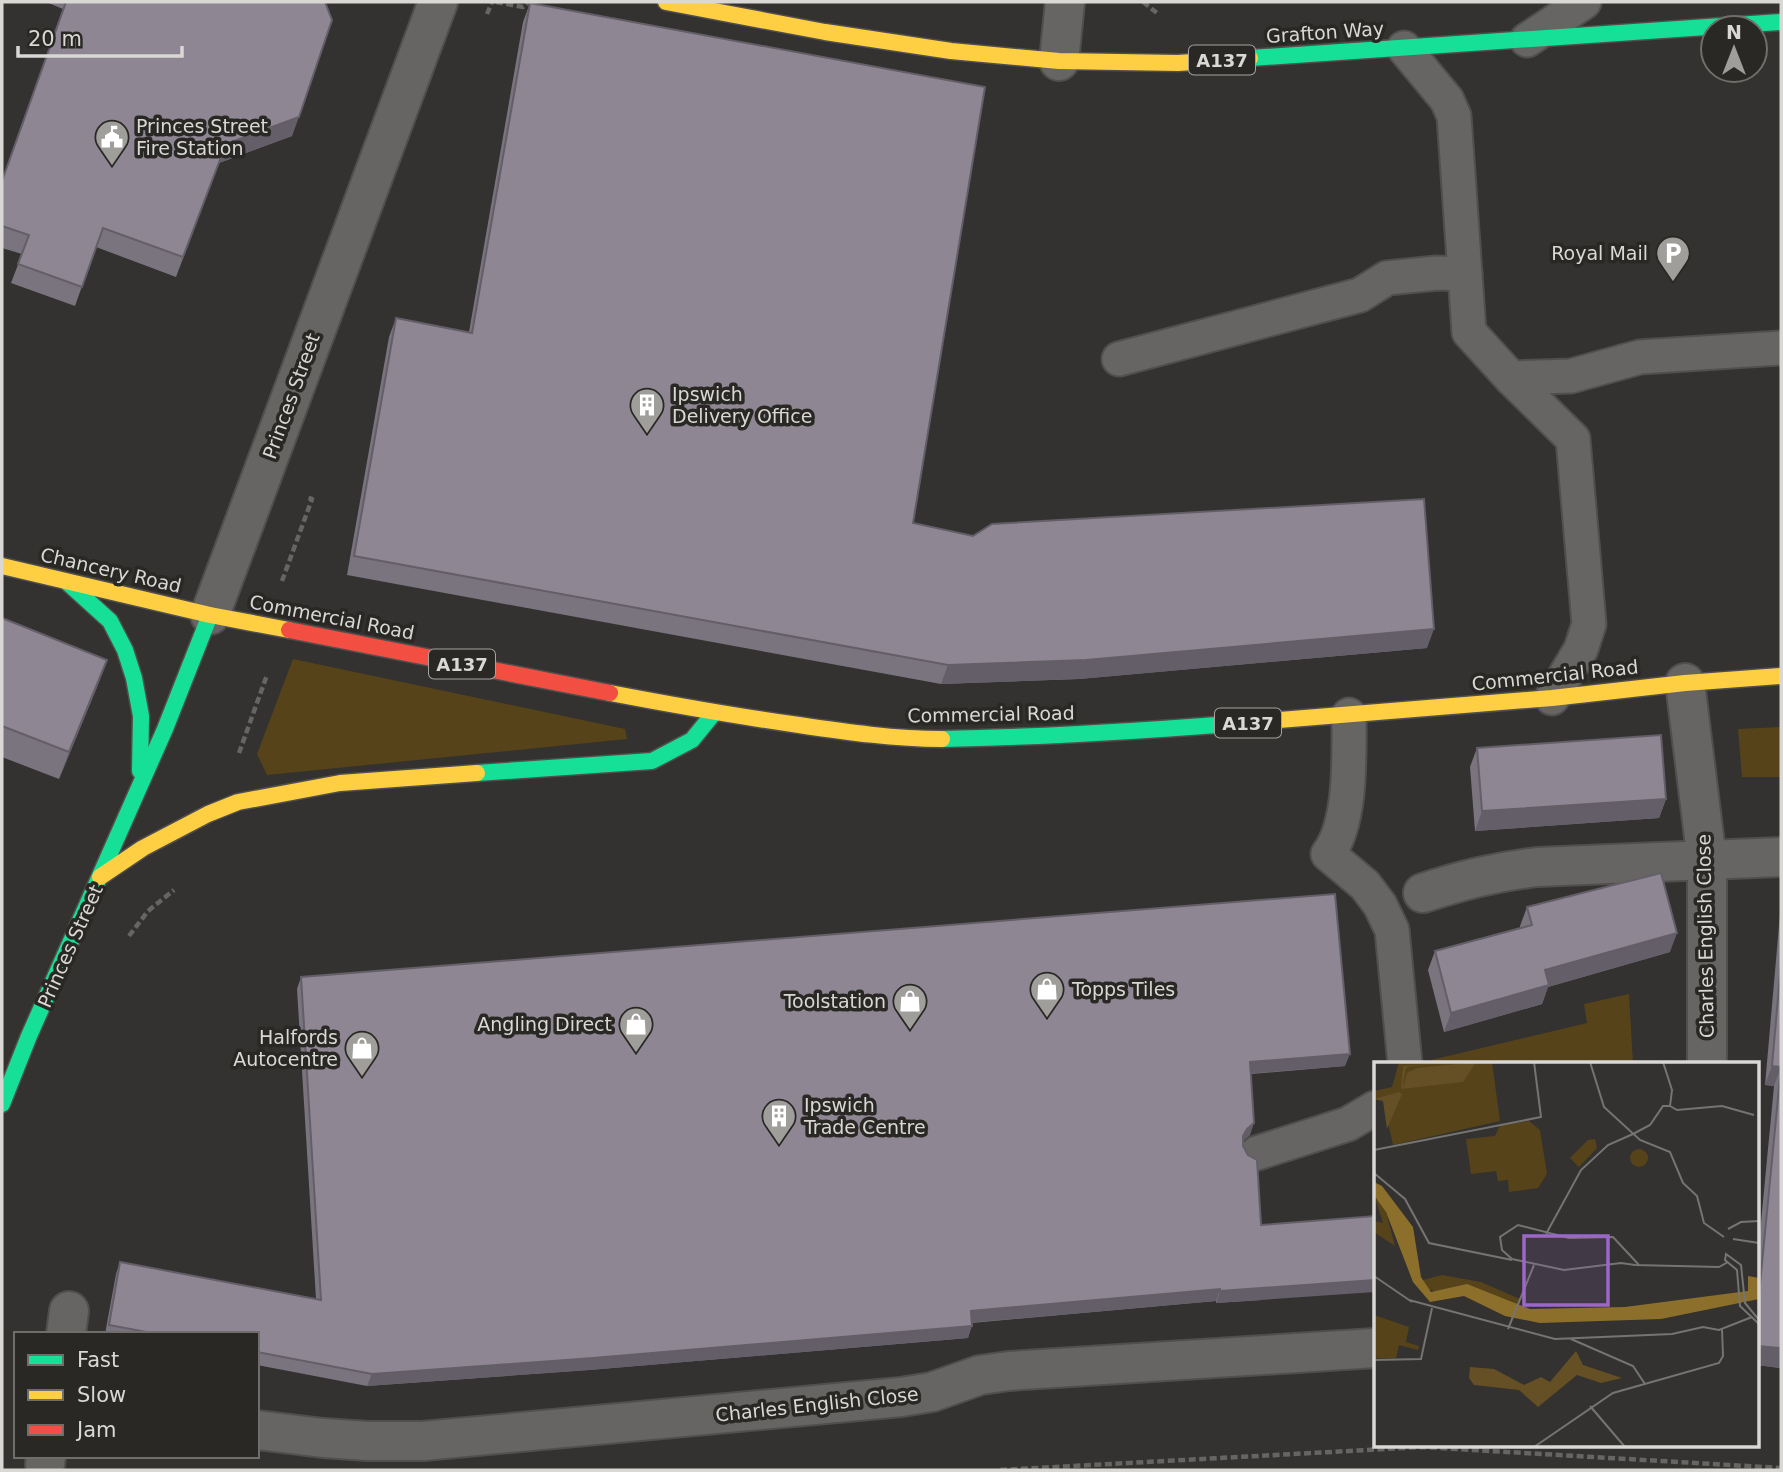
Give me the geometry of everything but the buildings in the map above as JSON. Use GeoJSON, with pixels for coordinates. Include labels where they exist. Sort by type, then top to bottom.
{"type":"FeatureCollection","features":[{"type":"Feature","properties":{"kind":"main road","name":"Grafton Way"},"geometry":{"type":"LineString","coordinates":[[666,2],[825,32],[951,51],[1059,61],[1178,62],[1527,40],[1699,22]]}},
{"type":"Feature","properties":{"kind":"main road","name":"Chancery Road"},"geometry":{"type":"LineString","coordinates":[[2,566],[210,615]]}},
{"type":"Feature","properties":{"kind":"main road","name":"Princes Street"},"geometry":{"type":"LineString","coordinates":[[67,582],[110,621],[128,660],[141,716],[139,787]]}},
{"type":"Feature","properties":{"kind":"main road","name":"Commercial Road"},"geometry":{"type":"LineString","coordinates":[[210,615],[714,713],[844,732],[922,739],[1003,738],[1198,727],[1781,676]]}},
{"type":"Feature","properties":{"kind":"main road","name":"Princes Street"},"geometry":{"type":"LineString","coordinates":[[2,1104],[29,1036],[165,729],[210,615]]}},
{"type":"Feature","properties":{"kind":"main road"},"geometry":{"type":"LineString","coordinates":[[100,877],[143,848],[208,814],[239,802],[340,783],[652,761],[692,740],[714,713]]}},
{"type":"Feature","properties":{"kind":"street","name":"Princes Street"},"geometry":{"type":"LineString","coordinates":[[210,615],[438,2]]}},
{"type":"Feature","properties":{"kind":"street"},"geometry":{"type":"LineString","coordinates":[[1059,61],[1065,2]]}},
{"type":"Feature","properties":{"kind":"street","name":"Charles English Close"},"geometry":{"type":"LineString","coordinates":[[1685,683],[1707,861],[1707,1062]]}},
{"type":"Feature","properties":{"kind":"street"},"geometry":{"type":"LineString","coordinates":[[1423,893],[1468,878],[1537,867],[1781,857]]}},
{"type":"Feature","properties":{"kind":"street","name":"Charles English Close"},"geometry":{"type":"LineString","coordinates":[[259,1430],[368,1441],[423,1441],[901,1397],[932,1392],[980,1375],[1020,1370],[1374,1348]]}},
{"type":"Feature","properties":{"kind":"lane"},"geometry":{"type":"LineString","coordinates":[[1527,40],[1584,2]]}},
{"type":"Feature","properties":{"kind":"lane"},"geometry":{"type":"LineString","coordinates":[[1404,48],[1447,100],[1454,116],[1469,332],[1573,439],[1589,624],[1581,649],[1552,698]]}},
{"type":"Feature","properties":{"kind":"lane"},"geometry":{"type":"LineString","coordinates":[[1119,359],[1360,295],[1387,278],[1437,273],[1465,274]]}},
{"type":"Feature","properties":{"kind":"lane"},"geometry":{"type":"LineString","coordinates":[[1511,378],[1571,376],[1640,356],[1781,348]]}},
{"type":"Feature","properties":{"kind":"lane"},"geometry":{"type":"LineString","coordinates":[[1349,715],[1345,818],[1336,844],[1328,854],[1365,885],[1380,905],[1392,930],[1405,1062]]}},
{"type":"Feature","properties":{"kind":"lane"},"geometry":{"type":"LineString","coordinates":[[1257,1153],[1348,1124],[1374,1109]]}},
{"type":"Feature","properties":{"kind":"path"},"geometry":{"type":"LineString","coordinates":[[496,2],[523,7],[528,2]]}},
{"type":"Feature","properties":{"kind":"path"},"geometry":{"type":"LineString","coordinates":[[289,587],[280,585],[312,499]]}},
{"type":"Feature","properties":{"kind":"path"},"geometry":{"type":"LineString","coordinates":[[239,754],[271,666]]}},
{"type":"Feature","properties":{"kind":"path"},"geometry":{"type":"LineString","coordinates":[[125,942],[148,911],[177,887]]}},
{"type":"Feature","properties":{"kind":"path"},"geometry":{"type":"LineString","coordinates":[[1000,1470],[1404,1448]]}},
{"type":"Feature","properties":{"kind":"path"},"geometry":{"type":"LineString","coordinates":[[1439,1448],[1781,1468]]}},
{"type":"Feature","properties":{"kind":"shaded area"},"geometry":{"type":"Polygon","coordinates":[[[293,659],[625,729],[627,739],[267,775],[257,754],[293,659]]]}},
{"type":"Feature","properties":{"kind":"shaded area"},"geometry":{"type":"Polygon","coordinates":[[[1781,727],[1781,777],[1742,777],[1738,729],[1781,727]]]}},
{"type":"Feature","properties":{"kind":"shaded area"},"geometry":{"type":"Polygon","coordinates":[[[1629,994],[1633,1062],[1432,1062],[1587,1023],[1584,1004],[1629,994]]]}},
{"type":"Feature","properties":{"kind":"traffic: fast"},"geometry":{"type":"LineString","coordinates":[[1250,58],[1781,22]]}},
{"type":"Feature","properties":{"kind":"traffic: fast"},"geometry":{"type":"LineString","coordinates":[[67,582],[110,621],[125,650],[134,678],[141,716],[140,771]]}},
{"type":"Feature","properties":{"kind":"traffic: fast"},"geometry":{"type":"LineString","coordinates":[[2,1104],[29,1036],[165,729],[210,615]]}},
{"type":"Feature","properties":{"kind":"traffic: fast"},"geometry":{"type":"LineString","coordinates":[[477,773],[652,761],[692,740],[714,713]]}},
{"type":"Feature","properties":{"kind":"traffic: fast"},"geometry":{"type":"LineString","coordinates":[[942,739],[1105,733],[1267,721]]}},
{"type":"Feature","properties":{"kind":"traffic: slow"},"geometry":{"type":"LineString","coordinates":[[666,2],[825,32],[951,51],[1059,61],[1178,63],[1250,58]]}},
{"type":"Feature","properties":{"kind":"traffic: slow"},"geometry":{"type":"LineString","coordinates":[[2,566],[210,615],[289,630]]}},
{"type":"Feature","properties":{"kind":"traffic: slow"},"geometry":{"type":"LineString","coordinates":[[1267,721],[1781,676]]}},
{"type":"Feature","properties":{"kind":"traffic: slow"},"geometry":{"type":"LineString","coordinates":[[610,693],[835,730],[942,739]]}},
{"type":"Feature","properties":{"kind":"traffic: slow"},"geometry":{"type":"LineString","coordinates":[[100,877],[143,848],[208,814],[238,802],[340,783],[477,773]]}},
{"type":"Feature","properties":{"kind":"traffic: jam"},"geometry":{"type":"LineString","coordinates":[[289,630],[610,693]]}},
{"type":"Feature","properties":{"kind":"place","name":"Princes Street Fire Station"},"geometry":{"type":"Point","coordinates":[112,167]}},
{"type":"Feature","properties":{"kind":"place","name":"Royal Mail"},"geometry":{"type":"Point","coordinates":[1673,283]}},
{"type":"Feature","properties":{"kind":"place","name":"Ipswich Delivery Office"},"geometry":{"type":"Point","coordinates":[647,435]}},
{"type":"Feature","properties":{"kind":"place","name":"Topps Tiles"},"geometry":{"type":"Point","coordinates":[1047,1019]}},
{"type":"Feature","properties":{"kind":"place","name":"Toolstation"},"geometry":{"type":"Point","coordinates":[910,1031]}},
{"type":"Feature","properties":{"kind":"place","name":"Angling Direct"},"geometry":{"type":"Point","coordinates":[636,1054]}},
{"type":"Feature","properties":{"kind":"place","name":"Halfords Autocentre"},"geometry":{"type":"Point","coordinates":[362,1078]}},
{"type":"Feature","properties":{"kind":"place","name":"Ipswich Trade Centre"},"geometry":{"type":"Point","coordinates":[779,1146]}}]}
